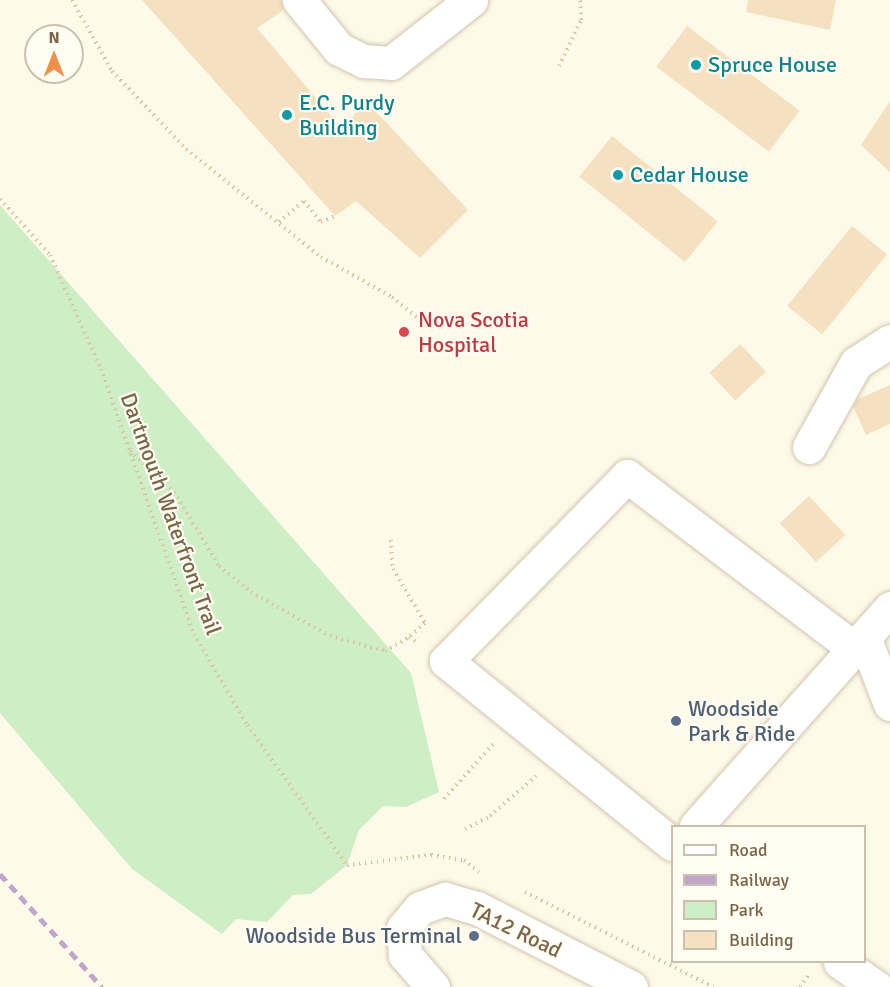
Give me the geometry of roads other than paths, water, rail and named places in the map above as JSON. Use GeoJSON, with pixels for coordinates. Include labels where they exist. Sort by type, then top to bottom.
{"type":"FeatureCollection","features":[{"type":"Feature","properties":{"kind":"street"},"geometry":{"type":"LineString","coordinates":[[299,0],[339,49],[364,61],[392,63],[471,0]]}},
{"type":"Feature","properties":{"kind":"street"},"geometry":{"type":"LineString","coordinates":[[809,447],[856,363],[890,340]]}},
{"type":"Feature","properties":{"kind":"street"},"geometry":{"type":"LineString","coordinates":[[671,843],[446,661],[627,476],[859,642],[890,704]]}},
{"type":"Feature","properties":{"kind":"street"},"geometry":{"type":"LineString","coordinates":[[697,825],[890,608]]}},
{"type":"Feature","properties":{"kind":"street","name":"TA12 Road"},"geometry":{"type":"LineString","coordinates":[[434,987],[405,955],[403,928],[420,908],[445,899],[477,908],[631,987]]}},
{"type":"Feature","properties":{"kind":"street"},"geometry":{"type":"LineString","coordinates":[[841,963],[876,987]]}},
{"type":"Feature","properties":{"kind":"railway"},"geometry":{"type":"LineString","coordinates":[[0,874],[102,987]]}},
{"type":"Feature","properties":{"kind":"place","name":"Spruce House"},"geometry":{"type":"Point","coordinates":[696,65]}},
{"type":"Feature","properties":{"kind":"place","name":"E.C. Purdy Building"},"geometry":{"type":"Point","coordinates":[287,115]}},
{"type":"Feature","properties":{"kind":"place","name":"Cedar House"},"geometry":{"type":"Point","coordinates":[618,175]}},
{"type":"Feature","properties":{"kind":"place","name":"Nova Scotia Hospital"},"geometry":{"type":"Point","coordinates":[404,332]}},
{"type":"Feature","properties":{"kind":"place","name":"Woodside Park & Ride"},"geometry":{"type":"Point","coordinates":[676,721]}},
{"type":"Feature","properties":{"kind":"place","name":"Woodside Bus Terminal"},"geometry":{"type":"Point","coordinates":[474,936]}}]}
